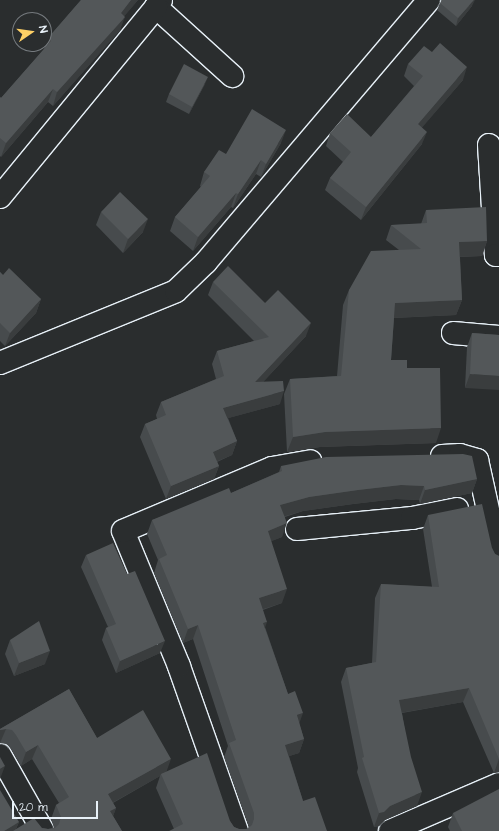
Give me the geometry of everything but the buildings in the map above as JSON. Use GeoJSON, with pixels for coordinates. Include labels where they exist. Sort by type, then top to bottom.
{"type":"FeatureCollection","features":[{"type":"Feature","properties":{"kind":"street"},"geometry":{"type":"LineString","coordinates":[[0,363],[176,291],[206,262],[429,0]]}},
{"type":"Feature","properties":{"kind":"street"},"geometry":{"type":"LineString","coordinates":[[0,197],[158,3],[232,76]]}},
{"type":"Feature","properties":{"kind":"street"},"geometry":{"type":"LineString","coordinates":[[489,145],[496,255],[499,255]]}},
{"type":"Feature","properties":{"kind":"street"},"geometry":{"type":"LineString","coordinates":[[453,333],[499,337]]}},
{"type":"Feature","properties":{"kind":"street"},"geometry":{"type":"LineString","coordinates":[[422,456],[460,455],[477,460],[490,493],[499,559]]}},
{"type":"Feature","properties":{"kind":"street"},"geometry":{"type":"LineString","coordinates":[[237,831],[179,666],[123,531],[272,468],[328,459]]}},
{"type":"Feature","properties":{"kind":"street"},"geometry":{"type":"LineString","coordinates":[[297,529],[412,518],[490,493]]}},
{"type":"Feature","properties":{"kind":"street"},"geometry":{"type":"LineString","coordinates":[[0,755],[43,831]]}},
{"type":"Feature","properties":{"kind":"street"},"geometry":{"type":"LineString","coordinates":[[390,831],[499,784]]}}]}
